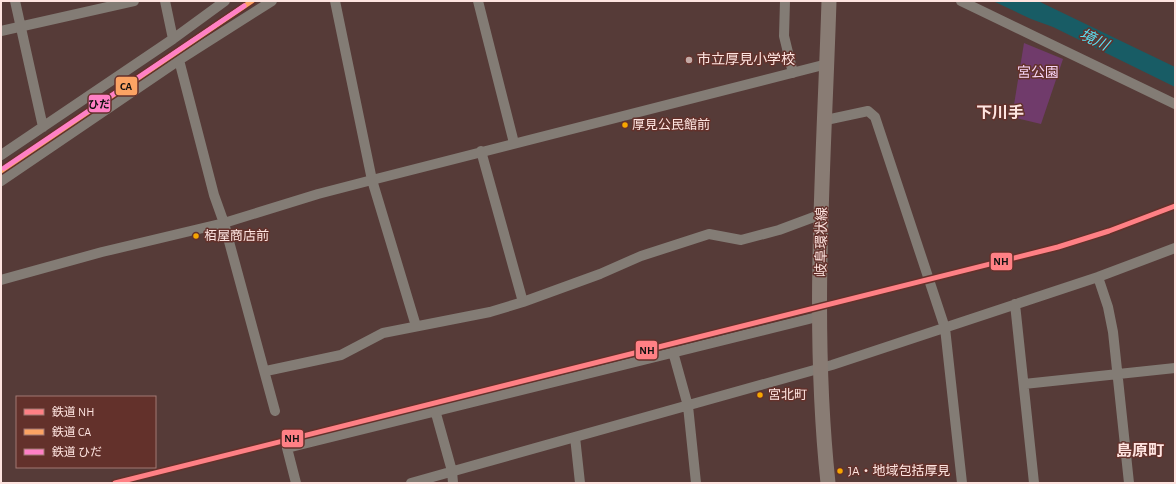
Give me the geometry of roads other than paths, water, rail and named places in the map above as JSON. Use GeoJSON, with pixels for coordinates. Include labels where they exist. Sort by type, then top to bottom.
{"type":"FeatureCollection","features":[{"type":"Feature","properties":{"kind":"main road","name":"岐阜環状線"},"geometry":{"type":"LineString","coordinates":[[828,483],[824,443],[820,316],[829,1]]}},
{"type":"Feature","properties":{"kind":"street"},"geometry":{"type":"LineString","coordinates":[[15,1],[43,127]]}},
{"type":"Feature","properties":{"kind":"street"},"geometry":{"type":"LineString","coordinates":[[1,31],[134,1]]}},
{"type":"Feature","properties":{"kind":"street"},"geometry":{"type":"LineString","coordinates":[[165,1],[173,39]]}},
{"type":"Feature","properties":{"kind":"street"},"geometry":{"type":"LineString","coordinates":[[1,155],[173,39],[225,1]]}},
{"type":"Feature","properties":{"kind":"street"},"geometry":{"type":"LineString","coordinates":[[1,181],[179,60],[272,1]]}},
{"type":"Feature","properties":{"kind":"street"},"geometry":{"type":"LineString","coordinates":[[335,1],[372,180],[416,326]]}},
{"type":"Feature","properties":{"kind":"street"},"geometry":{"type":"LineString","coordinates":[[478,1],[514,143]]}},
{"type":"Feature","properties":{"kind":"street"},"geometry":{"type":"LineString","coordinates":[[785,1],[784,36],[793,73]]}},
{"type":"Feature","properties":{"kind":"street"},"geometry":{"type":"LineString","coordinates":[[961,1],[1175,104]]}},
{"type":"Feature","properties":{"kind":"street"},"geometry":{"type":"LineString","coordinates":[[179,60],[214,195],[224,223],[266,371],[275,411]]}},
{"type":"Feature","properties":{"kind":"street"},"geometry":{"type":"LineString","coordinates":[[1,280],[102,252],[224,223],[318,194],[481,151],[827,64]]}},
{"type":"Feature","properties":{"kind":"street"},"geometry":{"type":"LineString","coordinates":[[826,120],[868,111],[875,118],[945,328],[962,483]]}},
{"type":"Feature","properties":{"kind":"street"},"geometry":{"type":"LineString","coordinates":[[481,151],[523,302]]}},
{"type":"Feature","properties":{"kind":"street"},"geometry":{"type":"LineString","coordinates":[[266,371],[341,355],[383,333],[490,312],[523,302],[666,247],[709,234],[741,240],[779,230],[822,214]]}},
{"type":"Feature","properties":{"kind":"street"},"geometry":{"type":"LineString","coordinates":[[411,483],[821,369],[1098,276],[1175,248]]}},
{"type":"Feature","properties":{"kind":"street"},"geometry":{"type":"LineString","coordinates":[[1098,276],[1108,307],[1129,483]]}},
{"type":"Feature","properties":{"kind":"street"},"geometry":{"type":"LineString","coordinates":[[1015,304],[1034,483]]}},
{"type":"Feature","properties":{"kind":"street"},"geometry":{"type":"LineString","coordinates":[[296,483],[287,448],[435,410],[820,316]]}},
{"type":"Feature","properties":{"kind":"street"},"geometry":{"type":"LineString","coordinates":[[673,352],[688,406],[696,483]]}},
{"type":"Feature","properties":{"kind":"street"},"geometry":{"type":"LineString","coordinates":[[1024,384],[1175,368]]}},
{"type":"Feature","properties":{"kind":"street"},"geometry":{"type":"LineString","coordinates":[[435,410],[452,471],[453,483]]}},
{"type":"Feature","properties":{"kind":"street"},"geometry":{"type":"LineString","coordinates":[[575,437],[580,483]]}},
{"type":"Feature","properties":{"kind":"water","name":"境川"},"geometry":{"type":"Polygon","coordinates":[[[993,1],[1038,1],[1175,67],[1175,87],[1053,27],[1031,19],[993,1]]]}},
{"type":"Feature","properties":{"kind":"rail line","name":"CA"},"geometry":{"type":"LineString","coordinates":[[1,171],[252,1]]}},
{"type":"Feature","properties":{"kind":"rail line","name":"ひだ"},"geometry":{"type":"LineString","coordinates":[[4,168],[244,6]]}},
{"type":"Feature","properties":{"kind":"rail line","name":"NH"},"geometry":{"type":"LineString","coordinates":[[115,483],[1058,247],[1109,231],[1175,206]]}},
{"type":"Feature","properties":{"kind":"place","name":"市立厚見小学校"},"geometry":{"type":"Point","coordinates":[689,60]}},
{"type":"Feature","properties":{"kind":"place","name":"厚見公民館前"},"geometry":{"type":"Point","coordinates":[625,125]}},
{"type":"Feature","properties":{"kind":"place","name":"栢屋商店前"},"geometry":{"type":"Point","coordinates":[196,236]}},
{"type":"Feature","properties":{"kind":"place","name":"宮北町"},"geometry":{"type":"Point","coordinates":[760,395]}},
{"type":"Feature","properties":{"kind":"place","name":"JA・地域包括厚見"},"geometry":{"type":"Point","coordinates":[840,471]}},
{"type":"Feature","properties":{"kind":"district","name":"下川手"},"geometry":{"type":"Point","coordinates":[1000,113]}},
{"type":"Feature","properties":{"kind":"district","name":"島原町"},"geometry":{"type":"Point","coordinates":[1140,451]}},
{"type":"Feature","properties":{"kind":"park label","name":"宮公園"},"geometry":{"type":"Point","coordinates":[1038,73]}}]}
